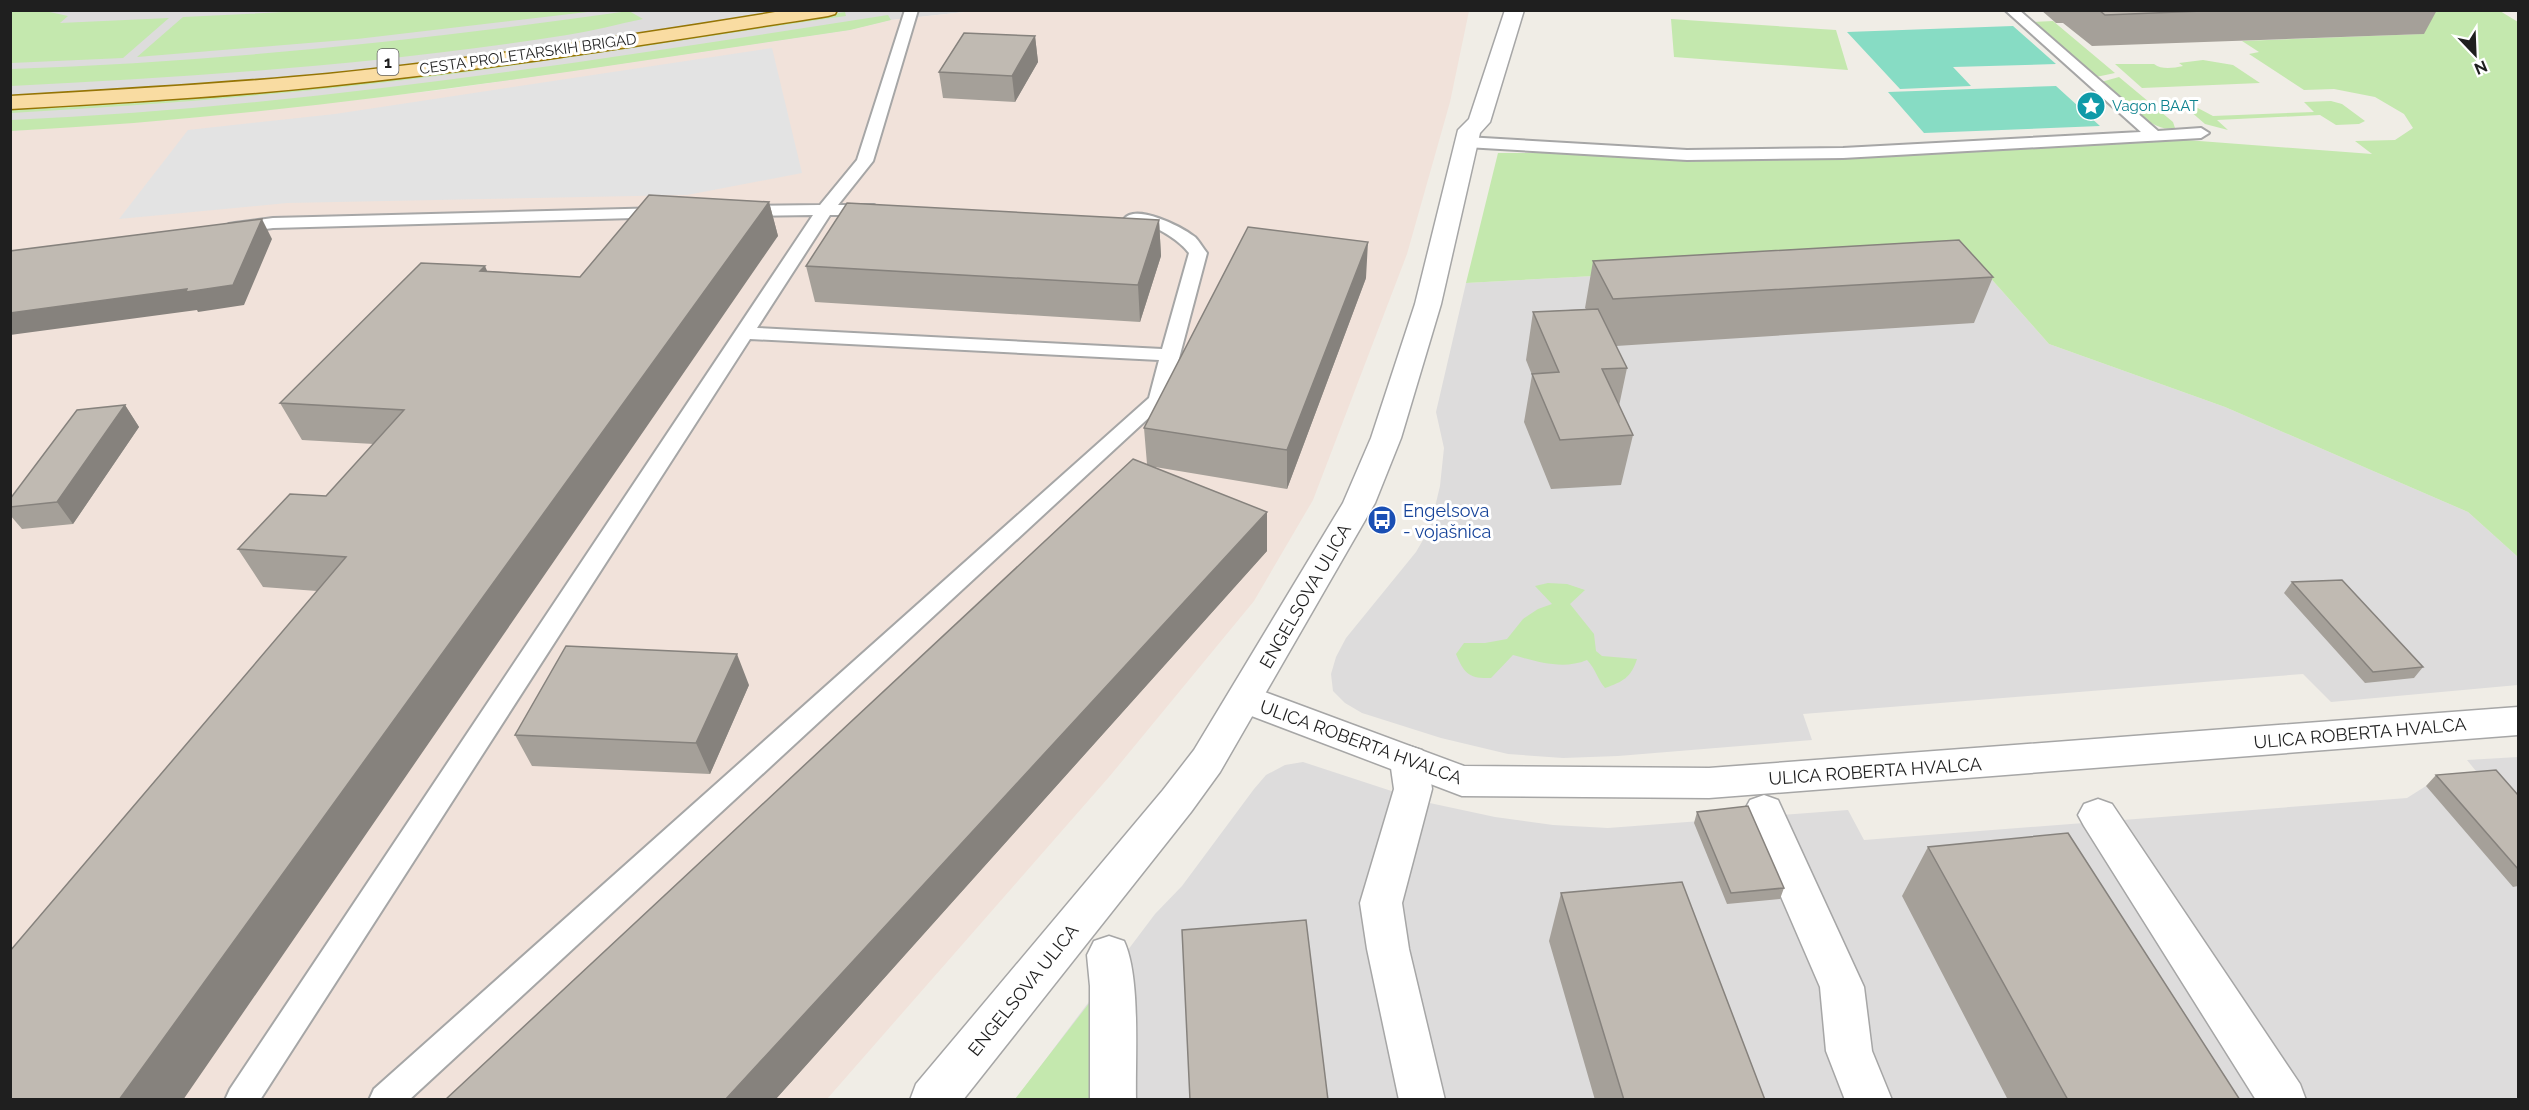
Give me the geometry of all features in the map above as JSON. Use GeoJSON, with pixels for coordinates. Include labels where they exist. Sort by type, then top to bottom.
{"type":"FeatureCollection","features":[{"type":"Feature","properties":{"kind":"main road","name":"CESTA PROLETARSKIH BRIGAD"},"geometry":{"type":"LineString","coordinates":[[10,91],[148,84],[364,64],[570,39],[763,10]]}},
{"type":"Feature","properties":{"kind":"main road","name":"CESTA PROLETARSKIH BRIGAD"},"geometry":{"type":"LineString","coordinates":[[10,104],[135,96],[372,75],[556,52],[828,10]]}},
{"type":"Feature","properties":{"kind":"street","name":"ENGELSOVA ULICA"},"geometry":{"type":"LineString","coordinates":[[933,1100],[1177,801],[1207,761],[1246,699],[1359,503],[1386,438],[1428,304],[1467,136],[1479,122],[1515,10]]}},
{"type":"Feature","properties":{"kind":"street"},"geometry":{"type":"LineString","coordinates":[[1467,136],[1466,120],[1480,54]]}},
{"type":"Feature","properties":{"kind":"street","name":"ULICA ROBERTA HVALCA"},"geometry":{"type":"LineString","coordinates":[[1246,699],[1462,781],[1708,783],[2518,721]]}},
{"type":"Feature","properties":{"kind":"street"},"geometry":{"type":"LineString","coordinates":[[1409,761],[1413,789],[1381,903],[1388,949],[1422,1100]]}},
{"type":"Feature","properties":{"kind":"street"},"geometry":{"type":"LineString","coordinates":[[1764,811],[1842,987],[1849,1052],[1869,1100]]}},
{"type":"Feature","properties":{"kind":"street"},"geometry":{"type":"LineString","coordinates":[[2098,815],[2283,1100]]}},
{"type":"Feature","properties":{"kind":"street"},"geometry":{"type":"LineString","coordinates":[[1109,955],[1113,1100]]}},
{"type":"Feature","properties":{"kind":"lane"},"geometry":{"type":"LineString","coordinates":[[241,1100],[826,209],[865,161],[912,10]]}},
{"type":"Feature","properties":{"kind":"lane"},"geometry":{"type":"LineString","coordinates":[[2011,10],[2155,136]]}},
{"type":"Feature","properties":{"kind":"lane"},"geometry":{"type":"LineString","coordinates":[[1467,136],[1687,155],[1843,153],[2201,133]]}},
{"type":"Feature","properties":{"kind":"lane"},"geometry":{"type":"LineString","coordinates":[[724,211],[826,209],[896,211]]}},
{"type":"Feature","properties":{"kind":"lane"},"geometry":{"type":"LineString","coordinates":[[216,230],[273,224],[680,212]]}},
{"type":"Feature","properties":{"kind":"lane"},"geometry":{"type":"LineString","coordinates":[[385,1100],[1158,400],[1198,253],[1189,242],[1151,220],[1105,218]]}},
{"type":"Feature","properties":{"kind":"lane"},"geometry":{"type":"LineString","coordinates":[[744,333],[1171,355]]}},
{"type":"Feature","properties":{"kind":"shaded area"},"geometry":{"type":"Polygon","coordinates":[[[10,11],[974,11],[891,20],[850,30],[525,79],[11,131],[10,11]]]}},
{"type":"Feature","properties":{"kind":"shaded area"},"geometry":{"type":"Polygon","coordinates":[[[974,11],[1469,11],[1450,102],[1407,254],[1313,500],[1254,601],[1109,777],[827,1099],[11,1099],[10,131],[188,118],[441,90],[850,30],[891,20],[974,11]]]}},
{"type":"Feature","properties":{"kind":"shaded area"},"geometry":{"type":"Polygon","coordinates":[[[772,48],[802,173],[687,195],[287,203],[119,219],[188,130],[335,114],[772,48]]]}},
{"type":"Feature","properties":{"kind":"shaded area"},"geometry":{"type":"Polygon","coordinates":[[[1705,270],[1987,274],[2049,344],[2225,407],[2468,512],[2518,557],[2518,685],[2331,702],[2303,674],[1803,714],[1812,740],[1618,756],[1563,758],[1508,754],[1441,738],[1362,713],[1345,703],[1333,691],[1331,674],[1336,657],[1346,638],[1416,552],[1430,528],[1440,486],[1444,448],[1436,412],[1466,283],[1705,270]]]}},
{"type":"Feature","properties":{"kind":"shaded area"},"geometry":{"type":"Polygon","coordinates":[[[2518,757],[2518,1099],[1015,1100],[1155,914],[1182,886],[1254,789],[1266,775],[1285,765],[1303,762],[1425,802],[1495,817],[1553,825],[1608,828],[1848,810],[1864,840],[2407,798],[2426,786],[2484,781],[2467,760],[2518,757]]]}},
{"type":"Feature","properties":{"kind":"green space"},"geometry":{"type":"Polygon","coordinates":[[[325,10],[596,11],[357,39],[137,57],[183,17],[325,10]]]}},
{"type":"Feature","properties":{"kind":"green space"},"geometry":{"type":"Polygon","coordinates":[[[10,11],[45,11],[68,16],[60,23],[169,18],[123,58],[11,63],[10,11]]]}},
{"type":"Feature","properties":{"kind":"green space"},"geometry":{"type":"Polygon","coordinates":[[[629,11],[643,19],[586,32],[429,54],[220,74],[11,86],[11,69],[166,61],[321,48],[629,11]]]}},
{"type":"Feature","properties":{"kind":"green space"},"geometry":{"type":"Polygon","coordinates":[[[2385,11],[2500,11],[2518,22],[2518,557],[2468,512],[2225,407],[2049,344],[1987,274],[1705,270],[1466,283],[1498,153],[1795,158],[2173,139],[2372,154],[2355,141],[2395,140],[2413,128],[2404,114],[2375,97],[2334,89],[2304,90],[2249,54],[2259,52],[2242,41],[2422,34],[2385,11]]]}},
{"type":"Feature","properties":{"kind":"green space"},"geometry":{"type":"Polygon","coordinates":[[[845,12],[846,16],[421,78],[216,99],[11,113],[11,109],[157,100],[680,38],[845,12]]]}},
{"type":"Feature","properties":{"kind":"green space"},"geometry":{"type":"Polygon","coordinates":[[[888,15],[891,20],[850,30],[432,91],[222,115],[11,131],[11,120],[121,114],[231,104],[451,80],[888,15]]]}},
{"type":"Feature","properties":{"kind":"green space"},"geometry":{"type":"Polygon","coordinates":[[[1671,19],[1836,30],[1848,70],[1674,57],[1671,19]]]}},
{"type":"Feature","properties":{"kind":"green space"},"geometry":{"type":"Polygon","coordinates":[[[2053,21],[2115,73],[2096,77],[2032,22],[2053,21]]]}},
{"type":"Feature","properties":{"kind":"green space"},"geometry":{"type":"Polygon","coordinates":[[[2013,26],[2056,64],[1953,67],[1971,86],[1900,89],[1847,32],[2013,26]]]}},
{"type":"Feature","properties":{"kind":"green space"},"geometry":{"type":"Polygon","coordinates":[[[2203,60],[2233,65],[2260,83],[2142,88],[2115,64],[2154,64],[2172,68],[2183,66],[2179,63],[2203,60]]]}},
{"type":"Feature","properties":{"kind":"green space"},"geometry":{"type":"Polygon","coordinates":[[[2119,77],[2173,122],[2175,128],[2166,129],[2146,120],[2101,82],[2119,77]]]}},
{"type":"Feature","properties":{"kind":"green space"},"geometry":{"type":"Polygon","coordinates":[[[2056,86],[2100,126],[1924,133],[1888,92],[2056,86]]]}},
{"type":"Feature","properties":{"kind":"green space"},"geometry":{"type":"Polygon","coordinates":[[[2331,101],[2342,104],[2365,121],[2359,124],[2336,125],[2320,115],[2217,120],[2228,130],[2205,124],[2190,111],[2194,106],[2213,116],[2314,112],[2304,102],[2331,101]]]}},
{"type":"Feature","properties":{"kind":"green space"},"geometry":{"type":"Polygon","coordinates":[[[1548,583],[1567,584],[1585,590],[1570,604],[1594,634],[1596,651],[1602,656],[1637,659],[1632,671],[1625,678],[1605,688],[1587,660],[1560,665],[1513,655],[1491,678],[1473,676],[1465,671],[1456,654],[1464,643],[1485,643],[1507,639],[1523,619],[1538,609],[1552,604],[1535,586],[1548,583]]]}},
{"type":"Feature","properties":{"kind":"green space"},"geometry":{"type":"Polygon","coordinates":[[[1101,988],[1102,1099],[1015,1099],[1101,988]]]}},
{"type":"Feature","properties":{"kind":"building"},"geometry":{"type":"Polygon","coordinates":[[[2099,10],[2227,10],[2105,15],[2099,10]]]}},
{"type":"Feature","properties":{"kind":"building"},"geometry":{"type":"Polygon","coordinates":[[[964,33],[1035,36],[1012,76],[939,72],[964,33]]]}},
{"type":"Feature","properties":{"kind":"building"},"geometry":{"type":"Polygon","coordinates":[[[649,195],[769,202],[119,1100],[10,1100],[10,951],[346,557],[238,549],[290,494],[326,496],[404,410],[280,403],[421,263],[485,266],[480,271],[580,277],[649,195]]]}},
{"type":"Feature","properties":{"kind":"building"},"geometry":{"type":"Polygon","coordinates":[[[847,203],[1159,220],[1138,285],[806,266],[847,203]]]}},
{"type":"Feature","properties":{"kind":"building"},"geometry":{"type":"Polygon","coordinates":[[[262,219],[233,285],[10,313],[10,251],[262,219]]]}},
{"type":"Feature","properties":{"kind":"building"},"geometry":{"type":"Polygon","coordinates":[[[1248,227],[1368,242],[1287,450],[1144,428],[1248,227]]]}},
{"type":"Feature","properties":{"kind":"building"},"geometry":{"type":"Polygon","coordinates":[[[1959,240],[1993,277],[1613,299],[1593,261],[1959,240]]]}},
{"type":"Feature","properties":{"kind":"building"},"geometry":{"type":"Polygon","coordinates":[[[1598,309],[1627,368],[1602,369],[1633,435],[1560,440],[1532,374],[1559,372],[1533,312],[1598,309]]]}},
{"type":"Feature","properties":{"kind":"building"},"geometry":{"type":"Polygon","coordinates":[[[125,405],[57,502],[10,507],[10,499],[77,410],[125,405]]]}},
{"type":"Feature","properties":{"kind":"building"},"geometry":{"type":"Polygon","coordinates":[[[1133,459],[1267,512],[725,1100],[445,1100],[1133,459]]]}},
{"type":"Feature","properties":{"kind":"building"},"geometry":{"type":"Polygon","coordinates":[[[2342,580],[2423,667],[2373,672],[2292,582],[2342,580]]]}},
{"type":"Feature","properties":{"kind":"building"},"geometry":{"type":"Polygon","coordinates":[[[566,646],[737,654],[696,743],[515,735],[566,646]]]}},
{"type":"Feature","properties":{"kind":"building"},"geometry":{"type":"Polygon","coordinates":[[[2496,770],[2518,795],[2518,869],[2436,775],[2496,770]]]}},
{"type":"Feature","properties":{"kind":"building"},"geometry":{"type":"Polygon","coordinates":[[[1748,806],[1784,888],[1731,893],[1697,812],[1748,806]]]}},
{"type":"Feature","properties":{"kind":"building"},"geometry":{"type":"Polygon","coordinates":[[[2068,833],[2240,1100],[2068,1100],[1928,847],[2068,833]]]}},
{"type":"Feature","properties":{"kind":"building"},"geometry":{"type":"Polygon","coordinates":[[[1682,882],[1765,1100],[1624,1100],[1561,893],[1682,882]]]}},
{"type":"Feature","properties":{"kind":"building"},"geometry":{"type":"Polygon","coordinates":[[[1306,920],[1328,1100],[1190,1100],[1182,930],[1306,920]]]}},
{"type":"Feature","properties":{"kind":"place","name":"Vagon BAAT"},"geometry":{"type":"Point","coordinates":[2091,106]}},
{"type":"Feature","properties":{"kind":"place","name":"Engelsova - vojašnica"},"geometry":{"type":"Point","coordinates":[1382,520]}}]}
